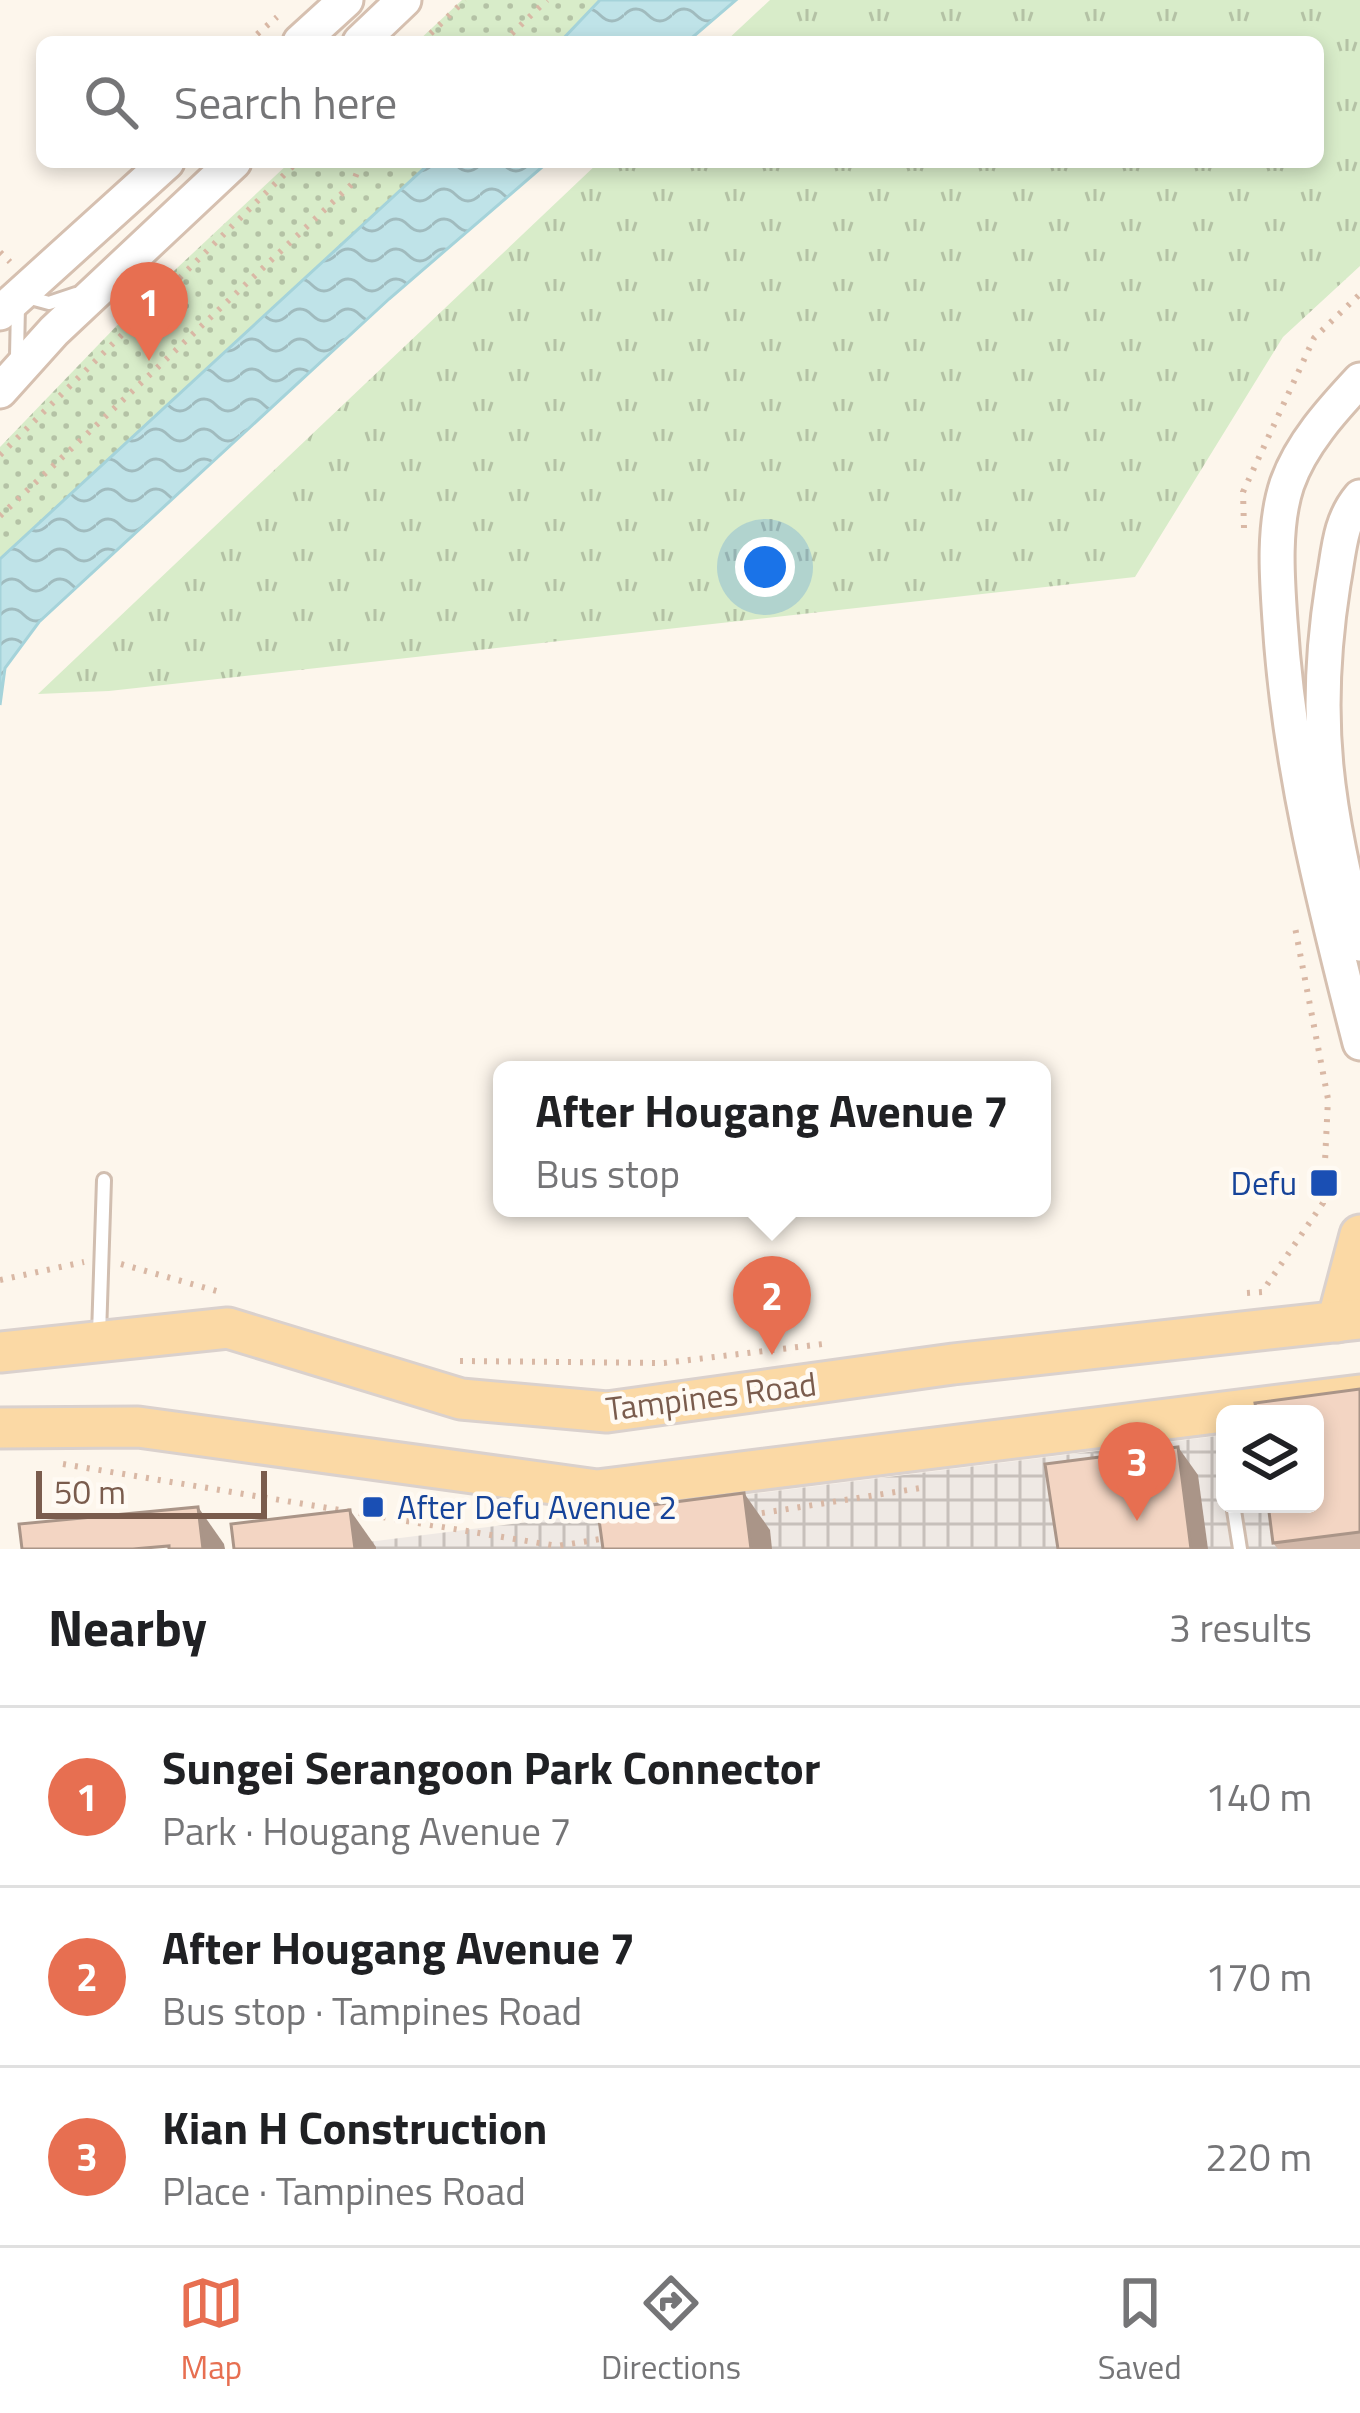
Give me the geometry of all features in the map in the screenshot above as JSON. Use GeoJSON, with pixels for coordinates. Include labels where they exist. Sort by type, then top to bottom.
{"type":"FeatureCollection","features":[{"type":"Feature","properties":{"kind":"main road"},"geometry":{"type":"LineString","coordinates":[[1349,1320],[1360,1234]]}},
{"type":"Feature","properties":{"kind":"main road","name":"Tampines Road"},"geometry":{"type":"LineString","coordinates":[[0,1352],[228,1328],[461,1399],[607,1412],[952,1364],[1349,1320]]}},
{"type":"Feature","properties":{"kind":"main road"},"geometry":{"type":"LineString","coordinates":[[0,1428],[138,1427],[597,1490],[1360,1395]]}},
{"type":"Feature","properties":{"kind":"street"},"geometry":{"type":"LineString","coordinates":[[307,36],[346,0]]}},
{"type":"Feature","properties":{"kind":"street"},"geometry":{"type":"LineString","coordinates":[[366,36],[404,0]]}},
{"type":"Feature","properties":{"kind":"street"},"geometry":{"type":"LineString","coordinates":[[8,304],[160,168]]}},
{"type":"Feature","properties":{"kind":"street"},"geometry":{"type":"LineString","coordinates":[[5,385],[100,287],[228,168]]}},
{"type":"Feature","properties":{"kind":"street"},"geometry":{"type":"LineString","coordinates":[[1360,380],[1324,418],[1287,485],[1277,554],[1284,690],[1306,829],[1360,1043]]}},
{"type":"Feature","properties":{"kind":"street"},"geometry":{"type":"LineString","coordinates":[[1360,496],[1345,515],[1322,657],[1327,805],[1360,944]]}},
{"type":"Feature","properties":{"kind":"lane"},"geometry":{"type":"LineString","coordinates":[[5,385],[21,340],[8,304],[49,303],[100,287]]}},
{"type":"Feature","properties":{"kind":"lane"},"geometry":{"type":"LineString","coordinates":[[99,1338],[104,1180]]}},
{"type":"Feature","properties":{"kind":"lane"},"geometry":{"type":"LineString","coordinates":[[1234,1513],[1240,1549]]}},
{"type":"Feature","properties":{"kind":"path"},"geometry":{"type":"LineString","coordinates":[[428,36],[465,0]]}},
{"type":"Feature","properties":{"kind":"path"},"geometry":{"type":"LineString","coordinates":[[509,36],[547,0]]}},
{"type":"Feature","properties":{"kind":"path"},"geometry":{"type":"LineString","coordinates":[[255,36],[284,12]]}},
{"type":"Feature","properties":{"kind":"path"},"geometry":{"type":"LineString","coordinates":[[0,455],[291,168]]}},
{"type":"Feature","properties":{"kind":"path"},"geometry":{"type":"LineString","coordinates":[[0,515],[353,183],[359,168]]}},
{"type":"Feature","properties":{"kind":"path"},"geometry":{"type":"LineString","coordinates":[[1239,1294],[1262,1292],[1323,1203],[1328,1099],[1292,911]]}},
{"type":"Feature","properties":{"kind":"path"},"geometry":{"type":"LineString","coordinates":[[0,1280],[102,1259],[240,1298]]}},
{"type":"Feature","properties":{"kind":"path"},"geometry":{"type":"LineString","coordinates":[[450,1361],[664,1363],[825,1344]]}},
{"type":"Feature","properties":{"kind":"shaded area"},"geometry":{"type":"Polygon","coordinates":[[[1216,1436],[1216,1513],[1324,1513],[1360,1549],[312,1549],[1216,1436]]]}},
{"type":"Feature","properties":{"kind":"green space"},"geometry":{"type":"Polygon","coordinates":[[[462,0],[600,0],[566,36],[423,36],[462,0]]]}},
{"type":"Feature","properties":{"kind":"green space"},"geometry":{"type":"Polygon","coordinates":[[[770,0],[1360,0],[1360,266],[1283,337],[1135,577],[109,691],[38,694],[593,168],[1324,168],[1324,36],[731,36],[770,0]]]}},
{"type":"Feature","properties":{"kind":"green space"},"geometry":{"type":"Polygon","coordinates":[[[284,168],[424,168],[0,559],[0,447],[127,315],[284,168]]]}},
{"type":"Feature","properties":{"kind":"water"},"geometry":{"type":"Polygon","coordinates":[[[600,0],[736,0],[694,36],[566,36],[600,0]]]}},
{"type":"Feature","properties":{"kind":"water"},"geometry":{"type":"Polygon","coordinates":[[[424,168],[541,168],[389,299],[39,622],[5,668],[0,705],[0,559],[424,168]]]}},
{"type":"Feature","properties":{"kind":"building"},"geometry":{"type":"Polygon","coordinates":[[[1360,1389],[1360,1532],[1273,1543],[1269,1513],[1324,1513],[1324,1405],[1255,1403],[1360,1389]]]}},
{"type":"Feature","properties":{"kind":"building"},"geometry":{"type":"Polygon","coordinates":[[[1178,1447],[1191,1549],[1058,1549],[1045,1464],[1178,1447]]]}},
{"type":"Feature","properties":{"kind":"building"},"geometry":{"type":"Polygon","coordinates":[[[744,1493],[751,1549],[603,1549],[598,1512],[744,1493]]]}},
{"type":"Feature","properties":{"kind":"building"},"geometry":{"type":"Polygon","coordinates":[[[198,1507],[203,1549],[22,1549],[19,1524],[198,1507]]]}},
{"type":"Feature","properties":{"kind":"building"},"geometry":{"type":"Polygon","coordinates":[[[350,1510],[355,1549],[234,1549],[231,1524],[350,1510]]]}},
{"type":"Feature","properties":{"kind":"place","name":"Sungei Serangoon Park Connector"},"geometry":{"type":"Point","coordinates":[149,361]}},
{"type":"Feature","properties":{"kind":"place","name":"Defu"},"geometry":{"type":"Point","coordinates":[1324,1183]}},
{"type":"Feature","properties":{"kind":"place","name":"After Hougang Avenue 7"},"geometry":{"type":"Point","coordinates":[772,1355]}},
{"type":"Feature","properties":{"kind":"place","name":"After Defu Avenue 2"},"geometry":{"type":"Point","coordinates":[373,1507]}},
{"type":"Feature","properties":{"kind":"place","name":"Kian H Construction"},"geometry":{"type":"Point","coordinates":[1137,1521]}}]}
